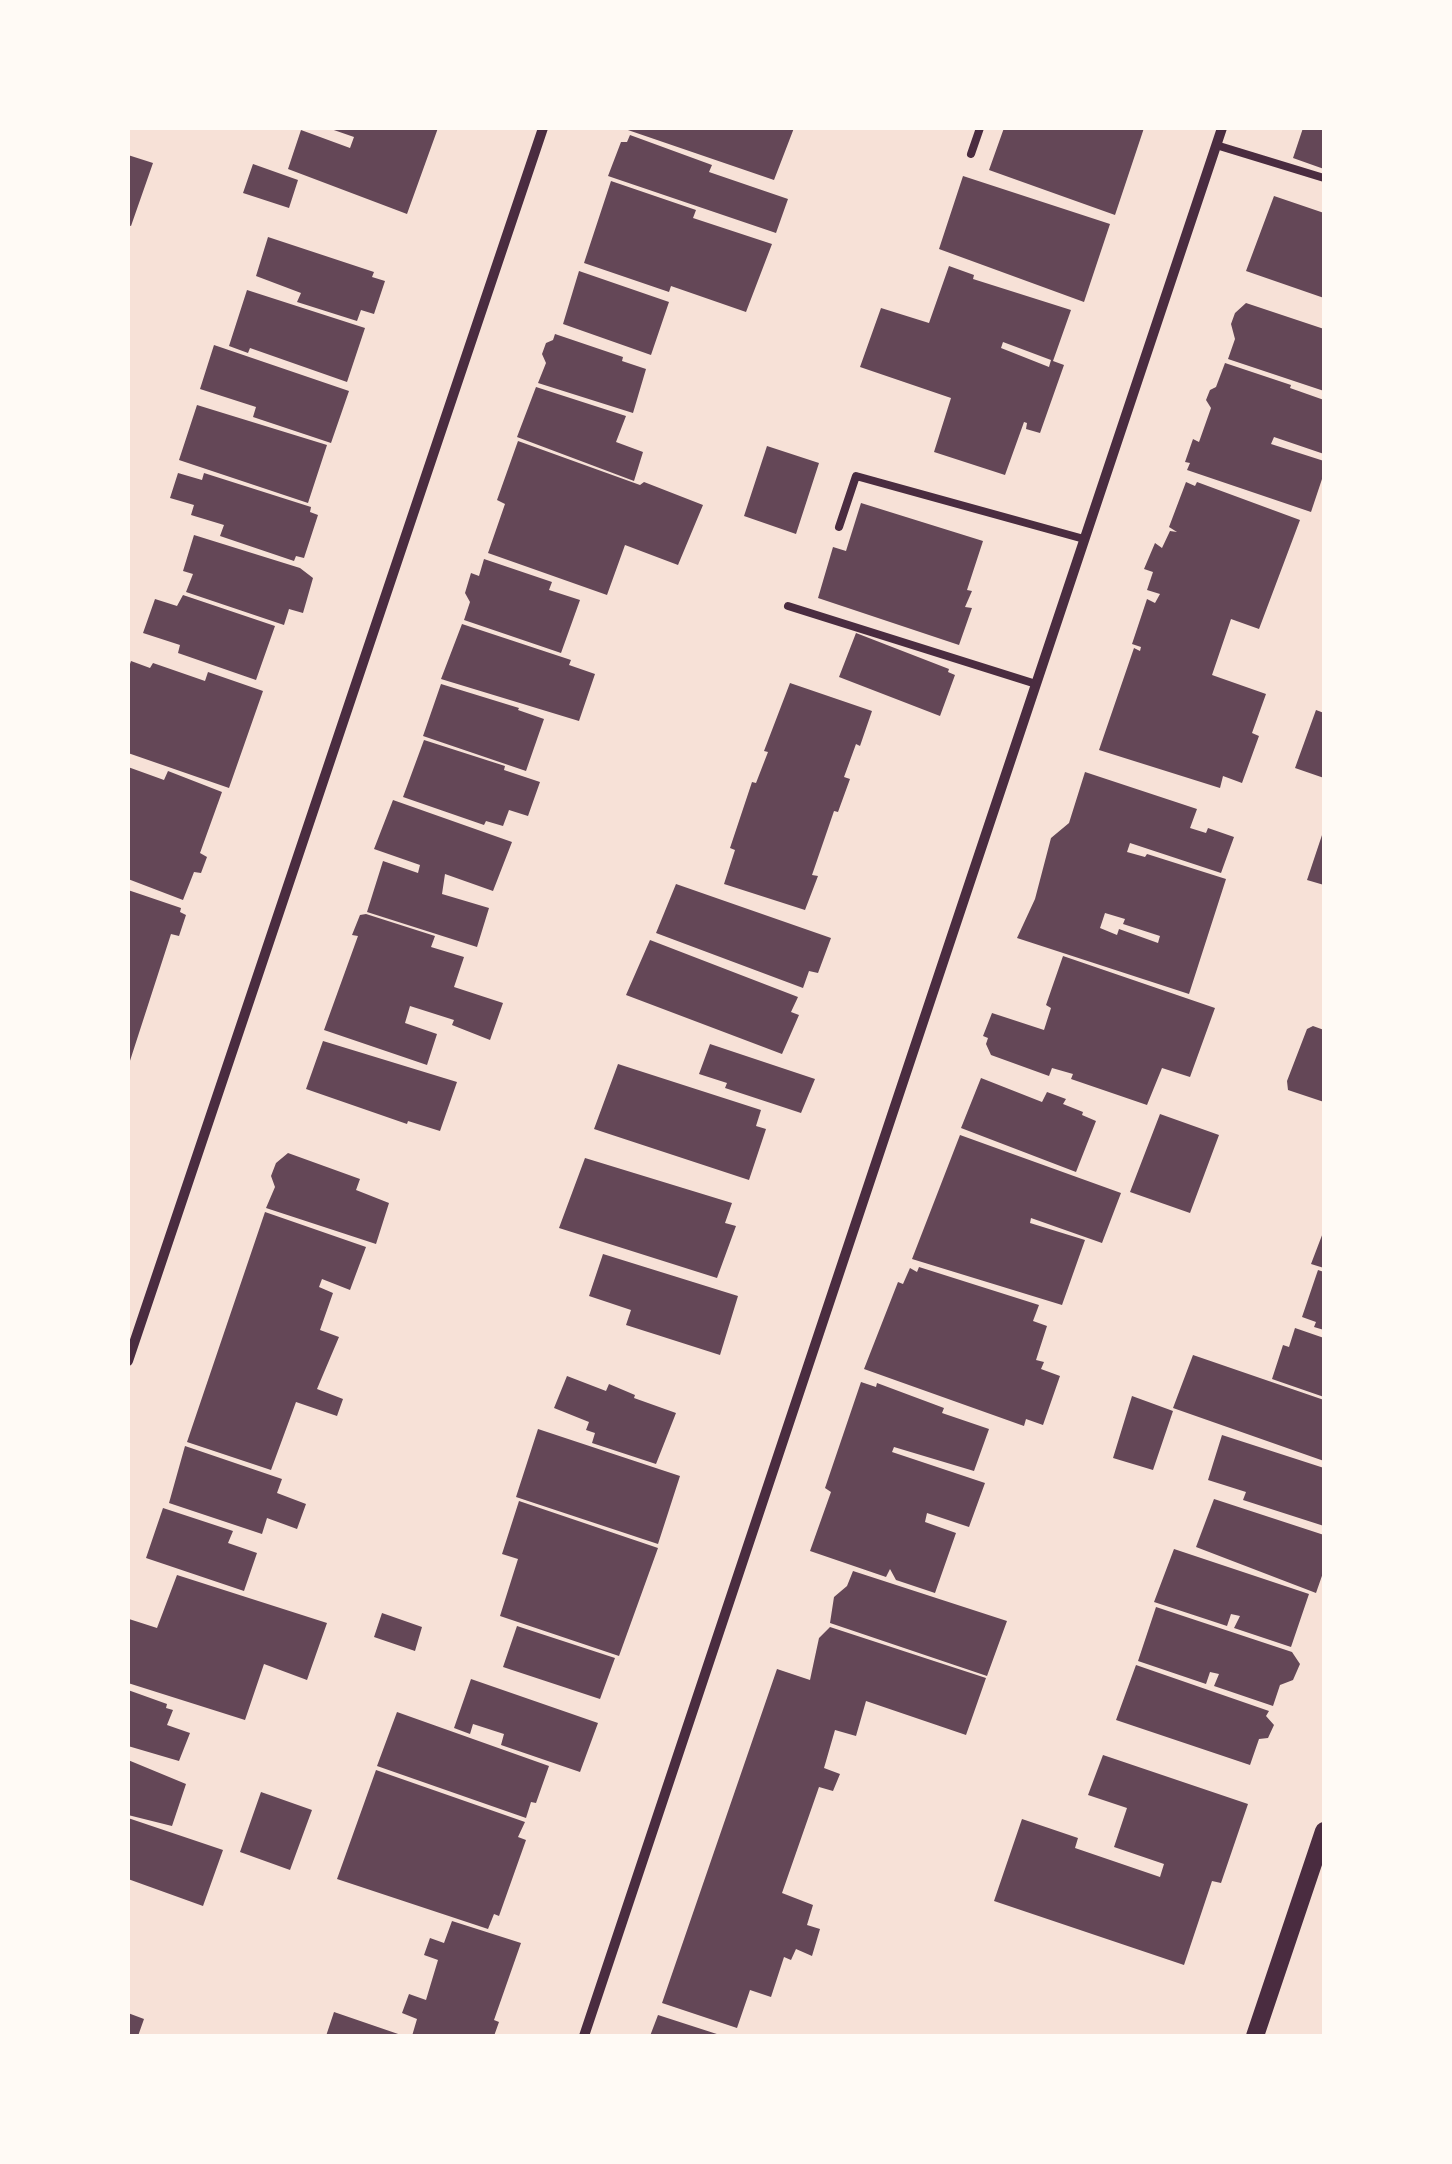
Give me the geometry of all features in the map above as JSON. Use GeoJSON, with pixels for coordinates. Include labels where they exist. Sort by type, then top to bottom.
{"type":"FeatureCollection","features":[{"type":"Feature","properties":{"kind":"street"},"geometry":{"type":"LineString","coordinates":[[128,1361],[544,128]]}},
{"type":"Feature","properties":{"kind":"street"},"geometry":{"type":"LineString","coordinates":[[584,2036],[1222,128]]}},
{"type":"Feature","properties":{"kind":"street"},"geometry":{"type":"LineString","coordinates":[[1255,2036],[1324,1831]]}},
{"type":"Feature","properties":{"kind":"lane"},"geometry":{"type":"LineString","coordinates":[[971,154],[980,128]]}},
{"type":"Feature","properties":{"kind":"lane"},"geometry":{"type":"LineString","coordinates":[[1216,144],[1324,178]]}},
{"type":"Feature","properties":{"kind":"lane"},"geometry":{"type":"LineString","coordinates":[[839,528],[856,476],[1084,539]]}},
{"type":"Feature","properties":{"kind":"lane"},"geometry":{"type":"LineString","coordinates":[[788,606],[1036,684]]}},
{"type":"Feature","properties":{"kind":"building"},"geometry":{"type":"Polygon","coordinates":[[[328,128],[438,128],[407,214],[288,169],[301,130],[350,148],[354,137],[328,128]]]}},
{"type":"Feature","properties":{"kind":"building"},"geometry":{"type":"Polygon","coordinates":[[[622,128],[794,128],[774,180],[622,128]]]}},
{"type":"Feature","properties":{"kind":"building"},"geometry":{"type":"Polygon","coordinates":[[[1004,128],[1144,128],[1115,215],[989,170],[1004,128]]]}},
{"type":"Feature","properties":{"kind":"building"},"geometry":{"type":"Polygon","coordinates":[[[1303,128],[1324,128],[1324,169],[1293,158],[1303,128]]]}},
{"type":"Feature","properties":{"kind":"building"},"geometry":{"type":"Polygon","coordinates":[[[630,135],[712,165],[709,172],[788,199],[776,233],[608,176],[621,142],[627,142],[630,135]]]}},
{"type":"Feature","properties":{"kind":"building"},"geometry":{"type":"Polygon","coordinates":[[[128,155],[153,163],[131,226],[128,225],[128,155]]]}},
{"type":"Feature","properties":{"kind":"building"},"geometry":{"type":"Polygon","coordinates":[[[253,164],[298,180],[289,208],[243,193],[253,164]]]}},
{"type":"Feature","properties":{"kind":"building"},"geometry":{"type":"Polygon","coordinates":[[[963,176],[1110,224],[1084,302],[939,249],[963,176]]]}},
{"type":"Feature","properties":{"kind":"building"},"geometry":{"type":"Polygon","coordinates":[[[611,181],[696,210],[693,218],[772,244],[746,312],[671,286],[669,292],[584,263],[611,181]]]}},
{"type":"Feature","properties":{"kind":"building"},"geometry":{"type":"Polygon","coordinates":[[[1274,196],[1324,213],[1324,298],[1246,271],[1274,196]]]}},
{"type":"Feature","properties":{"kind":"building"},"geometry":{"type":"Polygon","coordinates":[[[268,237],[374,272],[372,277],[385,281],[374,314],[361,310],[357,321],[297,302],[301,293],[256,276],[268,237]]]}},
{"type":"Feature","properties":{"kind":"building"},"geometry":{"type":"Polygon","coordinates":[[[949,266],[974,275],[973,279],[1071,310],[1053,361],[1064,365],[1040,433],[1026,429],[1024,422],[1005,475],[934,452],[951,398],[860,367],[881,308],[929,323],[949,266]],[[1003,342],[1001,348],[1049,367],[1051,360],[1003,342]]]}},
{"type":"Feature","properties":{"kind":"building"},"geometry":{"type":"Polygon","coordinates":[[[579,271],[669,302],[651,355],[563,324],[579,271]]]}},
{"type":"Feature","properties":{"kind":"building"},"geometry":{"type":"Polygon","coordinates":[[[247,290],[365,328],[347,382],[250,348],[248,353],[229,346],[247,290]]]}},
{"type":"Feature","properties":{"kind":"building"},"geometry":{"type":"Polygon","coordinates":[[[1246,303],[1324,329],[1324,391],[1228,359],[1235,339],[1231,324],[1235,313],[1246,303]]]}},
{"type":"Feature","properties":{"kind":"building"},"geometry":{"type":"Polygon","coordinates":[[[555,334],[646,369],[633,413],[538,383],[546,363],[542,354],[555,334]]]}},
{"type":"Feature","properties":{"kind":"building"},"geometry":{"type":"Polygon","coordinates":[[[214,345],[349,391],[331,443],[253,417],[256,407],[200,389],[214,345]]]}},
{"type":"Feature","properties":{"kind":"building"},"geometry":{"type":"Polygon","coordinates":[[[1225,363],[1324,400],[1324,454],[1274,437],[1271,444],[1324,461],[1311,512],[1187,470],[1190,463],[1185,462],[1193,439],[1199,442],[1211,408],[1206,400],[1225,363]]]}},
{"type":"Feature","properties":{"kind":"building"},"geometry":{"type":"Polygon","coordinates":[[[536,387],[626,416],[616,442],[643,452],[634,481],[517,437],[536,387]]]}},
{"type":"Feature","properties":{"kind":"building"},"geometry":{"type":"Polygon","coordinates":[[[197,405],[327,445],[308,503],[179,460],[197,405]]]}},
{"type":"Feature","properties":{"kind":"building"},"geometry":{"type":"Polygon","coordinates":[[[518,441],[703,505],[678,565],[625,545],[607,595],[488,553],[505,504],[497,500],[518,441]]]}},
{"type":"Feature","properties":{"kind":"building"},"geometry":{"type":"Polygon","coordinates":[[[767,446],[819,463],[796,534],[744,516],[767,446]]]}},
{"type":"Feature","properties":{"kind":"building"},"geometry":{"type":"Polygon","coordinates":[[[178,473],[202,480],[204,473],[311,507],[310,512],[318,515],[304,558],[296,556],[294,561],[220,536],[224,525],[191,515],[194,505],[170,498],[178,473]]]}},
{"type":"Feature","properties":{"kind":"building"},"geometry":{"type":"Polygon","coordinates":[[[1186,482],[1195,486],[1197,482],[1300,520],[1259,629],[1231,619],[1212,675],[1266,694],[1252,733],[1259,736],[1242,783],[1223,776],[1220,788],[1099,750],[1134,648],[1140,651],[1141,647],[1132,644],[1147,599],[1155,603],[1160,594],[1147,590],[1153,572],[1144,569],[1155,543],[1162,548],[1170,531],[1177,532],[1169,527],[1186,482]]]}},
{"type":"Feature","properties":{"kind":"building"},"geometry":{"type":"Polygon","coordinates":[[[861,503],[983,541],[967,590],[972,591],[965,607],[972,608],[959,645],[818,598],[833,547],[846,551],[861,503]]]}},
{"type":"Feature","properties":{"kind":"building"},"geometry":{"type":"Polygon","coordinates":[[[194,535],[300,568],[313,578],[303,613],[289,609],[284,625],[186,592],[193,574],[183,571],[194,535]]]}},
{"type":"Feature","properties":{"kind":"building"},"geometry":{"type":"Polygon","coordinates":[[[484,559],[552,582],[549,590],[580,600],[561,653],[464,620],[470,602],[465,593],[471,573],[479,576],[484,559]]]}},
{"type":"Feature","properties":{"kind":"building"},"geometry":{"type":"Polygon","coordinates":[[[183,595],[275,626],[256,680],[178,653],[180,645],[143,633],[155,599],[177,606],[183,595]]]}},
{"type":"Feature","properties":{"kind":"building"},"geometry":{"type":"Polygon","coordinates":[[[462,624],[571,660],[569,665],[595,674],[579,721],[441,679],[462,624]]]}},
{"type":"Feature","properties":{"kind":"building"},"geometry":{"type":"Polygon","coordinates":[[[856,633],[949,669],[955,675],[940,716],[839,677],[856,633]]]}},
{"type":"Feature","properties":{"kind":"building"},"geometry":{"type":"Polygon","coordinates":[[[131,661],[150,668],[153,663],[205,681],[208,672],[263,691],[229,788],[128,753],[131,661]]]}},
{"type":"Feature","properties":{"kind":"building"},"geometry":{"type":"Polygon","coordinates":[[[790,683],[872,711],[844,777],[850,779],[838,812],[834,811],[812,875],[818,876],[805,910],[724,884],[735,850],[730,848],[790,683]]]}},
{"type":"Feature","properties":{"kind":"building"},"geometry":{"type":"Polygon","coordinates":[[[441,684],[544,719],[526,771],[423,736],[441,684]]]}},
{"type":"Feature","properties":{"kind":"building"},"geometry":{"type":"Polygon","coordinates":[[[1316,710],[1324,713],[1324,778],[1295,768],[1316,710]]]}},
{"type":"Feature","properties":{"kind":"building"},"geometry":{"type":"Polygon","coordinates":[[[424,740],[505,766],[504,770],[540,782],[528,816],[509,810],[503,826],[486,821],[484,825],[403,797],[424,740]]]}},
{"type":"Feature","properties":{"kind":"building"},"geometry":{"type":"Polygon","coordinates":[[[128,767],[164,780],[168,771],[222,792],[200,853],[207,857],[201,873],[194,872],[183,900],[128,879],[128,767]]]}},
{"type":"Feature","properties":{"kind":"building"},"geometry":{"type":"Polygon","coordinates":[[[1085,772],[1197,809],[1190,828],[1206,833],[1208,828],[1234,837],[1221,873],[1130,843],[1127,852],[1145,857],[1147,854],[1226,879],[1189,994],[1017,938],[1035,899],[1051,838],[1069,823],[1085,772]],[[1105,913],[1100,928],[1117,935],[1119,929],[1158,943],[1160,936],[1123,924],[1125,919],[1105,913]]]}},
{"type":"Feature","properties":{"kind":"building"},"geometry":{"type":"Polygon","coordinates":[[[393,800],[512,842],[493,891],[445,874],[442,894],[489,908],[477,947],[367,912],[383,861],[418,873],[420,865],[374,849],[393,800]]]}},
{"type":"Feature","properties":{"kind":"building"},"geometry":{"type":"Polygon","coordinates":[[[1324,829],[1324,885],[1307,880],[1324,829]]]}},
{"type":"Feature","properties":{"kind":"building"},"geometry":{"type":"Polygon","coordinates":[[[676,884],[831,938],[818,973],[809,971],[803,988],[656,933],[676,884]]]}},
{"type":"Feature","properties":{"kind":"building"},"geometry":{"type":"Polygon","coordinates":[[[128,890],[181,908],[180,912],[186,915],[179,936],[171,934],[128,1067],[128,890]]]}},
{"type":"Feature","properties":{"kind":"building"},"geometry":{"type":"Polygon","coordinates":[[[360,915],[435,936],[431,947],[464,957],[454,987],[503,1003],[490,1040],[452,1025],[454,1020],[410,1006],[405,1023],[437,1034],[427,1065],[324,1030],[358,936],[352,935],[360,915]]]}},
{"type":"Feature","properties":{"kind":"building"},"geometry":{"type":"Polygon","coordinates":[[[650,940],[798,997],[791,1012],[799,1015],[782,1054],[626,995],[650,940]]]}},
{"type":"Feature","properties":{"kind":"building"},"geometry":{"type":"Polygon","coordinates":[[[1063,956],[1215,1008],[1190,1077],[1162,1068],[1147,1105],[1071,1079],[1073,1074],[1052,1068],[1049,1076],[991,1055],[986,1044],[988,1038],[983,1036],[992,1013],[1044,1030],[1051,1008],[1046,1005],[1063,956]]]}},
{"type":"Feature","properties":{"kind":"building"},"geometry":{"type":"Polygon","coordinates":[[[1313,1026],[1324,1030],[1324,1102],[1288,1090],[1287,1081],[1307,1029],[1313,1026]]]}},
{"type":"Feature","properties":{"kind":"building"},"geometry":{"type":"Polygon","coordinates":[[[323,1041],[457,1082],[440,1131],[408,1121],[407,1124],[306,1089],[323,1041]]]}},
{"type":"Feature","properties":{"kind":"building"},"geometry":{"type":"Polygon","coordinates":[[[710,1044],[815,1079],[801,1113],[725,1088],[727,1083],[699,1074],[710,1044]]]}},
{"type":"Feature","properties":{"kind":"building"},"geometry":{"type":"Polygon","coordinates":[[[618,1064],[761,1110],[756,1126],[766,1129],[749,1180],[594,1129],[618,1064]]]}},
{"type":"Feature","properties":{"kind":"building"},"geometry":{"type":"Polygon","coordinates":[[[981,1078],[1042,1102],[1047,1092],[1066,1099],[1063,1104],[1096,1121],[1076,1172],[961,1128],[981,1078]]]}},
{"type":"Feature","properties":{"kind":"building"},"geometry":{"type":"Polygon","coordinates":[[[1160,1114],[1219,1135],[1190,1213],[1130,1192],[1160,1114]]]}},
{"type":"Feature","properties":{"kind":"building"},"geometry":{"type":"Polygon","coordinates":[[[960,1135],[1121,1193],[1102,1243],[1031,1218],[1030,1223],[1085,1240],[1062,1305],[912,1259],[960,1135]]]}},
{"type":"Feature","properties":{"kind":"building"},"geometry":{"type":"Polygon","coordinates":[[[288,1153],[360,1179],[356,1190],[389,1203],[376,1244],[266,1208],[275,1187],[271,1176],[276,1163],[288,1153]]]}},
{"type":"Feature","properties":{"kind":"building"},"geometry":{"type":"Polygon","coordinates":[[[585,1158],[732,1203],[725,1223],[736,1226],[717,1278],[559,1228],[585,1158]]]}},
{"type":"Feature","properties":{"kind":"building"},"geometry":{"type":"Polygon","coordinates":[[[265,1212],[366,1247],[350,1290],[322,1279],[319,1287],[333,1293],[320,1330],[339,1337],[317,1389],[343,1399],[337,1416],[296,1402],[271,1470],[187,1442],[265,1212]]]}},
{"type":"Feature","properties":{"kind":"building"},"geometry":{"type":"Polygon","coordinates":[[[1324,1230],[1324,1268],[1311,1264],[1324,1230]]]}},
{"type":"Feature","properties":{"kind":"building"},"geometry":{"type":"Polygon","coordinates":[[[603,1254],[738,1296],[720,1355],[626,1325],[631,1310],[589,1296],[603,1254]]]}},
{"type":"Feature","properties":{"kind":"building"},"geometry":{"type":"Polygon","coordinates":[[[919,1267],[1039,1305],[1033,1321],[1047,1326],[1036,1360],[1044,1362],[1041,1369],[1060,1376],[1043,1425],[1026,1419],[1024,1426],[864,1369],[898,1282],[903,1284],[910,1268],[917,1272],[919,1267]]]}},
{"type":"Feature","properties":{"kind":"building"},"geometry":{"type":"Polygon","coordinates":[[[1318,1270],[1324,1272],[1324,1330],[1302,1317],[1318,1270]]]}},
{"type":"Feature","properties":{"kind":"building"},"geometry":{"type":"Polygon","coordinates":[[[1295,1328],[1324,1338],[1324,1397],[1272,1379],[1283,1345],[1289,1347],[1295,1328]]]}},
{"type":"Feature","properties":{"kind":"building"},"geometry":{"type":"Polygon","coordinates":[[[1193,1355],[1324,1400],[1324,1461],[1173,1408],[1193,1355]]]}},
{"type":"Feature","properties":{"kind":"building"},"geometry":{"type":"Polygon","coordinates":[[[567,1376],[606,1391],[609,1384],[676,1413],[656,1464],[592,1443],[595,1433],[586,1430],[589,1422],[554,1408],[567,1376]]]}},
{"type":"Feature","properties":{"kind":"building"},"geometry":{"type":"Polygon","coordinates":[[[861,1382],[876,1387],[877,1383],[944,1408],[942,1413],[989,1429],[974,1471],[894,1447],[892,1452],[985,1483],[969,1527],[927,1513],[925,1522],[956,1533],[935,1593],[896,1580],[890,1569],[886,1577],[810,1551],[831,1492],[825,1488],[861,1382]]]}},
{"type":"Feature","properties":{"kind":"building"},"geometry":{"type":"Polygon","coordinates":[[[1132,1396],[1173,1411],[1153,1470],[1113,1458],[1132,1396]]]}},
{"type":"Feature","properties":{"kind":"building"},"geometry":{"type":"Polygon","coordinates":[[[538,1429],[680,1476],[658,1544],[516,1497],[538,1429]]]}},
{"type":"Feature","properties":{"kind":"building"},"geometry":{"type":"Polygon","coordinates":[[[1222,1435],[1324,1468],[1324,1526],[1243,1500],[1246,1492],[1208,1480],[1222,1435]]]}},
{"type":"Feature","properties":{"kind":"building"},"geometry":{"type":"Polygon","coordinates":[[[185,1446],[282,1479],[277,1493],[306,1504],[297,1529],[267,1518],[262,1534],[169,1503],[185,1446]]]}},
{"type":"Feature","properties":{"kind":"building"},"geometry":{"type":"Polygon","coordinates":[[[1214,1499],[1324,1535],[1324,1570],[1316,1593],[1196,1547],[1214,1499]]]}},
{"type":"Feature","properties":{"kind":"building"},"geometry":{"type":"Polygon","coordinates":[[[519,1501],[658,1548],[619,1656],[500,1616],[518,1559],[502,1554],[519,1501]]]}},
{"type":"Feature","properties":{"kind":"building"},"geometry":{"type":"Polygon","coordinates":[[[163,1508],[233,1531],[228,1543],[257,1553],[244,1591],[146,1558],[163,1508]]]}},
{"type":"Feature","properties":{"kind":"building"},"geometry":{"type":"Polygon","coordinates":[[[1174,1549],[1309,1594],[1291,1647],[1234,1628],[1240,1616],[1231,1614],[1227,1626],[1154,1602],[1174,1549]]]}},
{"type":"Feature","properties":{"kind":"building"},"geometry":{"type":"Polygon","coordinates":[[[853,1571],[1007,1621],[987,1676],[830,1623],[834,1597],[847,1586],[853,1571]]]}},
{"type":"Feature","properties":{"kind":"building"},"geometry":{"type":"Polygon","coordinates":[[[177,1575],[327,1623],[307,1680],[264,1664],[245,1720],[128,1683],[129,1619],[157,1628],[177,1575]]]}},
{"type":"Feature","properties":{"kind":"building"},"geometry":{"type":"Polygon","coordinates":[[[1156,1607],[1292,1652],[1300,1664],[1293,1680],[1280,1685],[1273,1706],[1214,1686],[1219,1674],[1210,1672],[1206,1684],[1138,1661],[1156,1607]]]}},
{"type":"Feature","properties":{"kind":"building"},"geometry":{"type":"Polygon","coordinates":[[[382,1613],[422,1627],[415,1651],[374,1637],[382,1613]]]}},
{"type":"Feature","properties":{"kind":"building"},"geometry":{"type":"Polygon","coordinates":[[[517,1626],[615,1658],[600,1699],[503,1667],[517,1626]]]}},
{"type":"Feature","properties":{"kind":"building"},"geometry":{"type":"Polygon","coordinates":[[[830,1627],[986,1678],[966,1735],[866,1701],[856,1736],[835,1730],[824,1768],[840,1774],[833,1791],[819,1787],[782,1893],[813,1905],[807,1925],[820,1929],[812,1956],[796,1949],[791,1960],[784,1957],[771,1997],[750,1990],[737,2028],[662,2003],[777,1669],[810,1680],[819,1638],[830,1627]]]}},
{"type":"Feature","properties":{"kind":"building"},"geometry":{"type":"Polygon","coordinates":[[[1136,1665],[1269,1711],[1266,1716],[1274,1725],[1268,1738],[1259,1739],[1250,1765],[1116,1720],[1136,1665]]]}},
{"type":"Feature","properties":{"kind":"building"},"geometry":{"type":"Polygon","coordinates":[[[471,1679],[598,1723],[580,1772],[501,1745],[504,1734],[473,1724],[470,1734],[454,1728],[471,1679]]]}},
{"type":"Feature","properties":{"kind":"building"},"geometry":{"type":"Polygon","coordinates":[[[128,1690],[167,1704],[166,1708],[173,1710],[167,1725],[190,1733],[179,1761],[128,1746],[128,1690]]]}},
{"type":"Feature","properties":{"kind":"building"},"geometry":{"type":"Polygon","coordinates":[[[397,1712],[549,1766],[536,1803],[531,1802],[526,1818],[377,1766],[397,1712]]]}},
{"type":"Feature","properties":{"kind":"building"},"geometry":{"type":"Polygon","coordinates":[[[1103,1755],[1248,1804],[1221,1883],[1212,1881],[1184,1965],[994,1901],[1022,1819],[1078,1838],[1075,1848],[1160,1877],[1164,1864],[1114,1847],[1127,1808],[1088,1795],[1103,1755]]]}},
{"type":"Feature","properties":{"kind":"building"},"geometry":{"type":"Polygon","coordinates":[[[128,1760],[186,1784],[172,1826],[128,1815],[128,1760]]]}},
{"type":"Feature","properties":{"kind":"building"},"geometry":{"type":"Polygon","coordinates":[[[376,1770],[525,1822],[518,1837],[526,1840],[499,1916],[494,1914],[488,1929],[337,1879],[376,1770]]]}},
{"type":"Feature","properties":{"kind":"building"},"geometry":{"type":"Polygon","coordinates":[[[261,1792],[312,1810],[290,1870],[240,1852],[261,1792]]]}},
{"type":"Feature","properties":{"kind":"building"},"geometry":{"type":"Polygon","coordinates":[[[128,1818],[223,1850],[203,1906],[128,1879],[128,1818]]]}},
{"type":"Feature","properties":{"kind":"building"},"geometry":{"type":"Polygon","coordinates":[[[452,1921],[521,1943],[494,2020],[499,2022],[494,2036],[412,2036],[417,2019],[402,2013],[409,1994],[426,2000],[438,1960],[424,1955],[430,1938],[444,1943],[452,1921]]]}},
{"type":"Feature","properties":{"kind":"building"},"geometry":{"type":"Polygon","coordinates":[[[334,2012],[404,2036],[326,2036],[334,2012]]]}},
{"type":"Feature","properties":{"kind":"building"},"geometry":{"type":"Polygon","coordinates":[[[128,2013],[144,2019],[138,2036],[128,2036],[128,2013]]]}},
{"type":"Feature","properties":{"kind":"building"},"geometry":{"type":"Polygon","coordinates":[[[658,2015],[723,2036],[650,2036],[658,2015]]]}}]}
